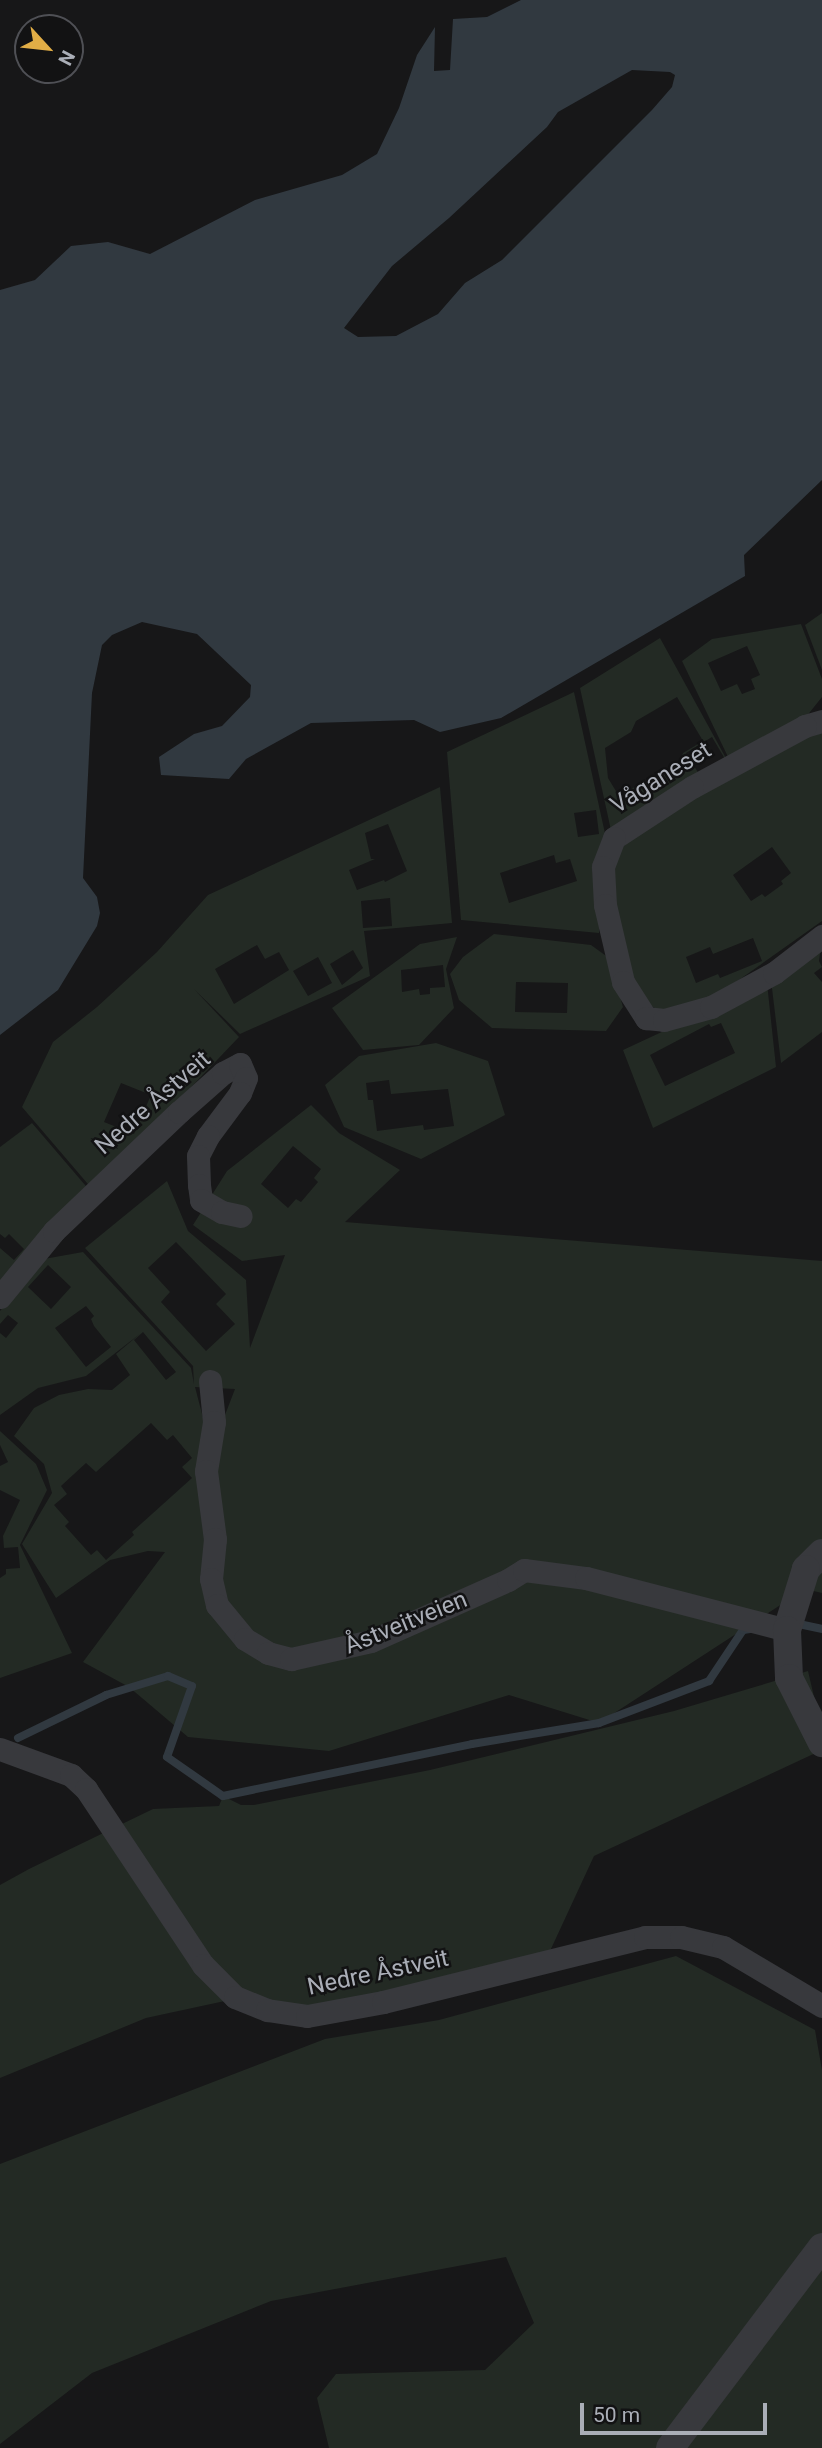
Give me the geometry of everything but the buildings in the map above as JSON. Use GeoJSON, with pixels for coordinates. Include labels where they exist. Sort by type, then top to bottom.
{"type":"FeatureCollection","features":[{"type":"Feature","properties":{"kind":"street","name":"Våganeset"},"geometry":{"type":"LineString","coordinates":[[822,721],[805,726],[703,781],[614,838],[603,867],[605,905],[623,982],[646,1018],[664,1020],[711,1007],[774,973],[822,936]]}},
{"type":"Feature","properties":{"kind":"street","name":"Nedre Åstveit"},"geometry":{"type":"LineString","coordinates":[[0,1297],[64,1221],[223,1073],[240,1064],[246,1078],[240,1093],[208,1136],[198,1156],[198,1176],[201,1200],[222,1212],[242,1216]]}},
{"type":"Feature","properties":{"kind":"street","name":"Åstveitveien"},"geometry":{"type":"LineString","coordinates":[[210,1381],[214,1422],[206,1471],[215,1539],[211,1579],[217,1605],[245,1639],[268,1653],[292,1658],[371,1641],[508,1580],[524,1570],[586,1578],[759,1620],[790,1618]]}},
{"type":"Feature","properties":{"kind":"street"},"geometry":{"type":"LineString","coordinates":[[822,1553],[806,1569],[790,1618],[789,1678],[822,1743]]}},
{"type":"Feature","properties":{"kind":"street","name":"Nedre Åstveit"},"geometry":{"type":"LineString","coordinates":[[0,1749],[71,1775],[86,1789],[203,1965],[236,1997],[268,2010],[307,2016],[371,2004],[645,1937],[681,1937],[723,1947],[822,2006]]}},
{"type":"Feature","properties":{"kind":"street"},"geometry":{"type":"LineString","coordinates":[[670,2448],[822,2247]]}},
{"type":"Feature","properties":{"kind":"shaded area"},"geometry":{"type":"Polygon","coordinates":[[[521,0],[822,0],[822,480],[744,555],[745,576],[501,718],[440,732],[414,720],[311,723],[246,759],[229,779],[161,775],[159,757],[194,734],[222,726],[250,697],[251,685],[197,634],[142,622],[112,635],[102,645],[92,693],[83,878],[97,897],[100,913],[97,926],[58,990],[0,1035],[0,290],[35,280],[71,246],[108,242],[150,254],[255,200],[342,175],[377,154],[399,108],[417,55],[435,27],[434,71],[450,70],[453,19],[487,17],[521,0]],[[632,70],[558,112],[547,127],[449,218],[392,266],[344,328],[358,337],[396,336],[438,314],[465,283],[502,260],[652,110],[672,87],[675,75],[670,72],[632,70]]]}},
{"type":"Feature","properties":{"kind":"shaded area"},"geometry":{"type":"Polygon","coordinates":[[[822,613],[822,670],[805,625],[822,613]]]}},
{"type":"Feature","properties":{"kind":"shaded area"},"geometry":{"type":"Polygon","coordinates":[[[801,624],[822,679],[822,697],[802,722],[729,759],[682,661],[712,639],[801,624]],[[747,646],[708,663],[721,691],[737,684],[742,694],[755,689],[751,679],[760,675],[747,646]]]}},
{"type":"Feature","properties":{"kind":"shaded area"},"geometry":{"type":"Polygon","coordinates":[[[660,638],[727,760],[612,835],[580,688],[660,638]],[[677,697],[636,721],[631,732],[605,748],[608,778],[619,796],[680,761],[683,753],[703,741],[677,697]],[[712,737],[686,753],[699,774],[725,759],[712,737]]]}},
{"type":"Feature","properties":{"kind":"shaded area"},"geometry":{"type":"Polygon","coordinates":[[[574,692],[606,838],[599,933],[461,920],[447,752],[574,692]],[[596,810],[574,813],[578,837],[599,834],[596,810]],[[554,855],[500,873],[509,903],[577,881],[570,859],[556,863],[554,855]]]}},
{"type":"Feature","properties":{"kind":"shaded area"},"geometry":{"type":"Polygon","coordinates":[[[822,728],[822,921],[712,999],[669,1015],[647,1004],[631,978],[610,878],[615,855],[629,841],[758,757],[822,728]],[[772,847],[733,875],[751,901],[762,894],[765,897],[783,884],[781,881],[791,873],[772,847]],[[753,938],[713,954],[710,947],[686,957],[696,983],[718,974],[720,978],[762,961],[753,938]]]}},
{"type":"Feature","properties":{"kind":"shaded area"},"geometry":{"type":"Polygon","coordinates":[[[440,787],[452,923],[364,931],[370,976],[240,1034],[194,989],[239,1037],[93,1190],[22,1107],[53,1042],[97,1007],[157,952],[208,895],[440,787]],[[388,824],[365,833],[371,859],[375,859],[349,870],[357,890],[384,880],[385,882],[407,871],[388,824]],[[390,898],[361,901],[363,928],[392,926],[390,898]],[[257,945],[215,969],[234,1004],[289,970],[279,952],[265,959],[257,945]],[[353,950],[330,964],[342,985],[363,968],[353,950]],[[318,957],[293,971],[308,996],[332,983],[318,957]],[[121,1083],[104,1122],[134,1134],[151,1095],[121,1083]]]}},
{"type":"Feature","properties":{"kind":"shaded area"},"geometry":{"type":"Polygon","coordinates":[[[494,934],[591,945],[609,958],[623,1007],[606,1031],[492,1028],[459,1000],[450,974],[463,957],[494,934]],[[516,982],[515,1012],[567,1013],[568,983],[516,982]]]}},
{"type":"Feature","properties":{"kind":"shaded area"},"geometry":{"type":"Polygon","coordinates":[[[457,937],[446,969],[454,1008],[419,1045],[363,1050],[332,1008],[420,944],[457,937]],[[443,965],[401,970],[402,992],[419,989],[420,995],[430,994],[430,988],[445,987],[443,965]]]}},
{"type":"Feature","properties":{"kind":"shaded area"},"geometry":{"type":"Polygon","coordinates":[[[822,939],[819,961],[822,967],[814,973],[822,982],[822,1032],[781,1063],[771,980],[822,939]]]}},
{"type":"Feature","properties":{"kind":"shaded area"},"geometry":{"type":"Polygon","coordinates":[[[767,983],[776,1067],[653,1128],[623,1050],[767,983]],[[721,1023],[711,1027],[709,1024],[650,1055],[665,1086],[735,1053],[721,1023]]]}},
{"type":"Feature","properties":{"kind":"shaded area"},"geometry":{"type":"Polygon","coordinates":[[[436,1043],[488,1061],[505,1115],[421,1159],[344,1127],[325,1085],[359,1056],[436,1043]],[[389,1080],[366,1083],[368,1100],[373,1100],[377,1131],[423,1125],[424,1130],[454,1126],[448,1089],[391,1094],[389,1080]]]}},
{"type":"Feature","properties":{"kind":"shaded area"},"geometry":{"type":"Polygon","coordinates":[[[311,1105],[339,1133],[400,1170],[345,1222],[822,1261],[822,1593],[805,1589],[599,1723],[509,1695],[329,1751],[188,1737],[129,1687],[83,1662],[165,1552],[148,1551],[110,1560],[56,1598],[22,1544],[52,1493],[44,1464],[14,1436],[34,1408],[59,1395],[88,1389],[112,1390],[130,1375],[116,1354],[141,1333],[86,1376],[38,1388],[0,1415],[0,1333],[6,1338],[18,1323],[8,1315],[0,1324],[0,1311],[44,1259],[83,1252],[191,1368],[194,1384],[193,1366],[85,1248],[167,1181],[188,1231],[246,1280],[250,1348],[285,1255],[242,1261],[193,1225],[227,1171],[311,1105]],[[293,1146],[261,1184],[288,1208],[296,1199],[301,1202],[318,1182],[314,1178],[321,1169],[293,1146]],[[176,1242],[148,1268],[170,1292],[161,1302],[206,1351],[235,1324],[216,1304],[226,1294],[176,1242]],[[48,1265],[28,1287],[51,1309],[71,1287],[48,1265]],[[86,1306],[55,1328],[86,1367],[111,1347],[94,1326],[91,1319],[94,1316],[86,1306]],[[143,1332],[134,1340],[166,1380],[176,1372],[143,1332]],[[195,1387],[206,1429],[200,1480],[235,1389],[195,1387]],[[151,1423],[96,1472],[86,1463],[61,1486],[67,1494],[54,1505],[69,1522],[65,1526],[91,1555],[97,1550],[106,1560],[134,1535],[132,1532],[192,1478],[182,1467],[192,1458],[173,1435],[167,1440],[151,1423]]]}},
{"type":"Feature","properties":{"kind":"shaded area"},"geometry":{"type":"Polygon","coordinates":[[[32,1123],[91,1192],[0,1289],[0,1248],[14,1260],[24,1249],[9,1234],[5,1238],[0,1234],[0,1147],[32,1123]]]}},
{"type":"Feature","properties":{"kind":"shaded area"},"geometry":{"type":"Polygon","coordinates":[[[0,1431],[36,1464],[47,1490],[20,1545],[72,1653],[0,1678],[0,1578],[6,1574],[6,1569],[20,1568],[18,1547],[4,1548],[3,1536],[20,1500],[0,1490],[0,1466],[8,1462],[0,1445],[0,1431]]]}},
{"type":"Feature","properties":{"kind":"shaded area"},"geometry":{"type":"Polygon","coordinates":[[[808,1671],[819,1718],[822,1750],[594,1856],[544,1964],[307,2016],[234,1999],[146,2018],[0,2078],[0,1885],[29,1869],[153,1809],[219,1806],[223,1796],[241,1805],[254,1805],[430,1770],[674,1711],[808,1671]]]}},
{"type":"Feature","properties":{"kind":"shaded area"},"geometry":{"type":"Polygon","coordinates":[[[676,1956],[815,2030],[822,2070],[822,2448],[329,2448],[317,2398],[336,2374],[485,2370],[534,2323],[506,2257],[271,2301],[92,2373],[0,2444],[0,2164],[325,2039],[439,2020],[676,1956]]]}},
{"type":"Feature","properties":{"kind":"waterway"},"geometry":{"type":"LineString","coordinates":[[794,1623],[822,1629]]}},
{"type":"Feature","properties":{"kind":"waterway"},"geometry":{"type":"LineString","coordinates":[[18,1738],[106,1695],[168,1676],[192,1686],[167,1757],[223,1796],[472,1744],[599,1723],[709,1681],[743,1630],[750,1629]]}}]}
